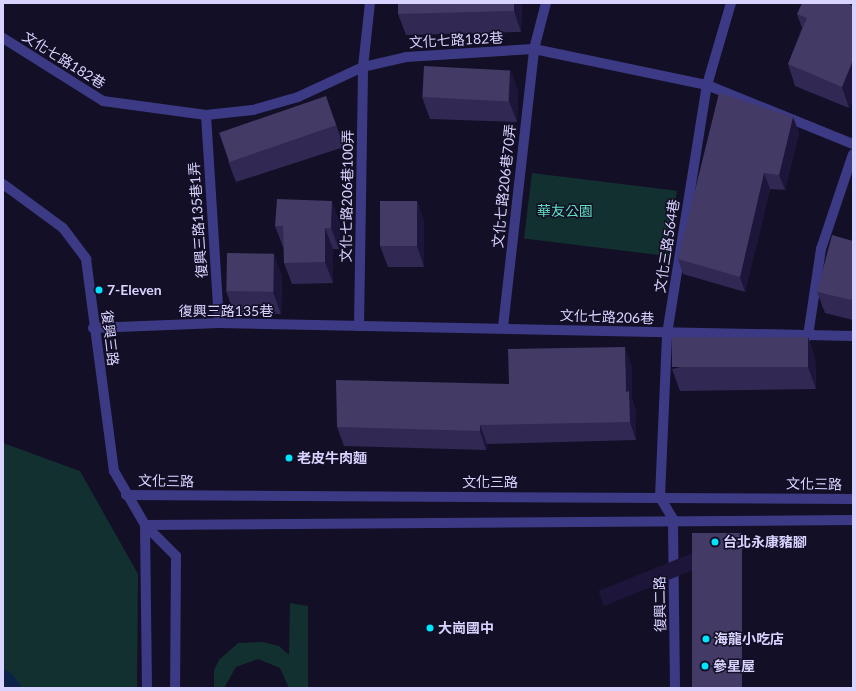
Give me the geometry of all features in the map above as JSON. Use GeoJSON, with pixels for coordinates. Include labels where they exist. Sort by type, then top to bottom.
{"type":"FeatureCollection","features":[{"type":"Feature","properties":{"kind":"street","name":"文化七路206巷100弄"},"geometry":{"type":"LineString","coordinates":[[359,326],[363,67],[370,3]]}},
{"type":"Feature","properties":{"kind":"street","name":"文化七路206巷70弄"},"geometry":{"type":"LineString","coordinates":[[503,327],[534,49],[546,3]]}},
{"type":"Feature","properties":{"kind":"street","name":"文化三路564巷"},"geometry":{"type":"LineString","coordinates":[[660,497],[666,334],[707,85],[731,3]]}},
{"type":"Feature","properties":{"kind":"street","name":"文化七路182巷"},"geometry":{"type":"LineString","coordinates":[[3,38],[103,101],[206,115],[253,110],[298,97],[363,67],[406,57],[534,49],[707,85],[853,144]]}},
{"type":"Feature","properties":{"kind":"street","name":"復興三路135巷1弄"},"geometry":{"type":"LineString","coordinates":[[206,115],[219,323]]}},
{"type":"Feature","properties":{"kind":"street"},"geometry":{"type":"LineString","coordinates":[[808,336],[821,249],[853,154]]}},
{"type":"Feature","properties":{"kind":"street","name":"復興三路"},"geometry":{"type":"LineString","coordinates":[[3,184],[63,228],[86,259],[114,471],[126,495],[145,524],[176,556],[175,688]]}},
{"type":"Feature","properties":{"kind":"street","name":"復興三路135巷"},"geometry":{"type":"LineString","coordinates":[[94,328],[219,323],[359,326]]}},
{"type":"Feature","properties":{"kind":"street","name":"文化七路206巷"},"geometry":{"type":"LineString","coordinates":[[359,326],[503,327],[666,334],[853,336]]}},
{"type":"Feature","properties":{"kind":"street","name":"文化三路"},"geometry":{"type":"LineString","coordinates":[[126,495],[853,499]]}},
{"type":"Feature","properties":{"kind":"street"},"geometry":{"type":"LineString","coordinates":[[660,497],[672,519]]}},
{"type":"Feature","properties":{"kind":"street"},"geometry":{"type":"LineString","coordinates":[[147,688],[145,524],[672,519],[853,520]]}},
{"type":"Feature","properties":{"kind":"street","name":"復興二路"},"geometry":{"type":"LineString","coordinates":[[672,519],[675,688]]}},
{"type":"Feature","properties":{"kind":"green space","name":"華友公園"},"geometry":{"type":"Polygon","coordinates":[[[532,173],[677,191],[669,256],[524,239],[532,173]]]}},
{"type":"Feature","properties":{"kind":"green space"},"geometry":{"type":"Polygon","coordinates":[[[3,443],[80,471],[138,574],[137,688],[3,688],[3,443]]]}},
{"type":"Feature","properties":{"kind":"green space"},"geometry":{"type":"Polygon","coordinates":[[[290,603],[308,606],[308,688],[289,688],[280,668],[258,659],[236,667],[224,688],[214,688],[214,670],[219,660],[238,643],[263,642],[279,646],[289,655],[290,603]]]}},
{"type":"Feature","properties":{"kind":"water"},"geometry":{"type":"Polygon","coordinates":[[[3,669],[12,674],[23,688],[3,688],[3,669]]]}},
{"type":"Feature","properties":{"kind":"building"},"geometry":{"type":"Polygon","coordinates":[[[398,3],[514,3],[514,11],[398,14],[398,3]]]}},
{"type":"Feature","properties":{"kind":"building"},"geometry":{"type":"Polygon","coordinates":[[[802,3],[847,3],[853,6],[853,60],[842,87],[788,64],[807,18],[797,14],[802,3]]]}},
{"type":"Feature","properties":{"kind":"building"},"geometry":{"type":"Polygon","coordinates":[[[424,66],[510,71],[508,101],[422,97],[424,66]]]}},
{"type":"Feature","properties":{"kind":"building"},"geometry":{"type":"Polygon","coordinates":[[[719,93],[793,117],[779,175],[764,173],[740,277],[678,259],[719,93]]]}},
{"type":"Feature","properties":{"kind":"building"},"geometry":{"type":"Polygon","coordinates":[[[326,96],[336,125],[229,162],[219,133],[326,96]]]}},
{"type":"Feature","properties":{"kind":"building"},"geometry":{"type":"Polygon","coordinates":[[[277,199],[332,201],[331,228],[325,228],[325,262],[284,263],[283,226],[275,226],[277,199]]]}},
{"type":"Feature","properties":{"kind":"building"},"geometry":{"type":"Polygon","coordinates":[[[380,201],[417,201],[417,246],[380,246],[380,201]]]}},
{"type":"Feature","properties":{"kind":"building"},"geometry":{"type":"Polygon","coordinates":[[[832,235],[853,241],[852,300],[817,292],[832,235]]]}},
{"type":"Feature","properties":{"kind":"building"},"geometry":{"type":"Polygon","coordinates":[[[227,253],[274,254],[273,292],[226,291],[227,253]]]}},
{"type":"Feature","properties":{"kind":"building"},"geometry":{"type":"Polygon","coordinates":[[[672,337],[808,337],[808,367],[672,367],[672,337]]]}},
{"type":"Feature","properties":{"kind":"building"},"geometry":{"type":"Polygon","coordinates":[[[625,347],[626,392],[629,391],[630,422],[480,425],[480,431],[337,427],[336,380],[509,384],[508,349],[625,347]]]}},
{"type":"Feature","properties":{"kind":"building"},"geometry":{"type":"Polygon","coordinates":[[[692,533],[742,533],[742,688],[692,688],[692,533]]]}},
{"type":"Feature","properties":{"kind":"place","name":"7-Eleven"},"geometry":{"type":"Point","coordinates":[99,290]}},
{"type":"Feature","properties":{"kind":"place","name":"老皮牛肉麵"},"geometry":{"type":"Point","coordinates":[289,458]}},
{"type":"Feature","properties":{"kind":"place","name":"台北永康豬腳"},"geometry":{"type":"Point","coordinates":[715,542]}},
{"type":"Feature","properties":{"kind":"place","name":"大崗國中"},"geometry":{"type":"Point","coordinates":[430,628]}},
{"type":"Feature","properties":{"kind":"place","name":"海龍小吃店"},"geometry":{"type":"Point","coordinates":[706,639]}},
{"type":"Feature","properties":{"kind":"place","name":"參星屋"},"geometry":{"type":"Point","coordinates":[705,666]}}]}
